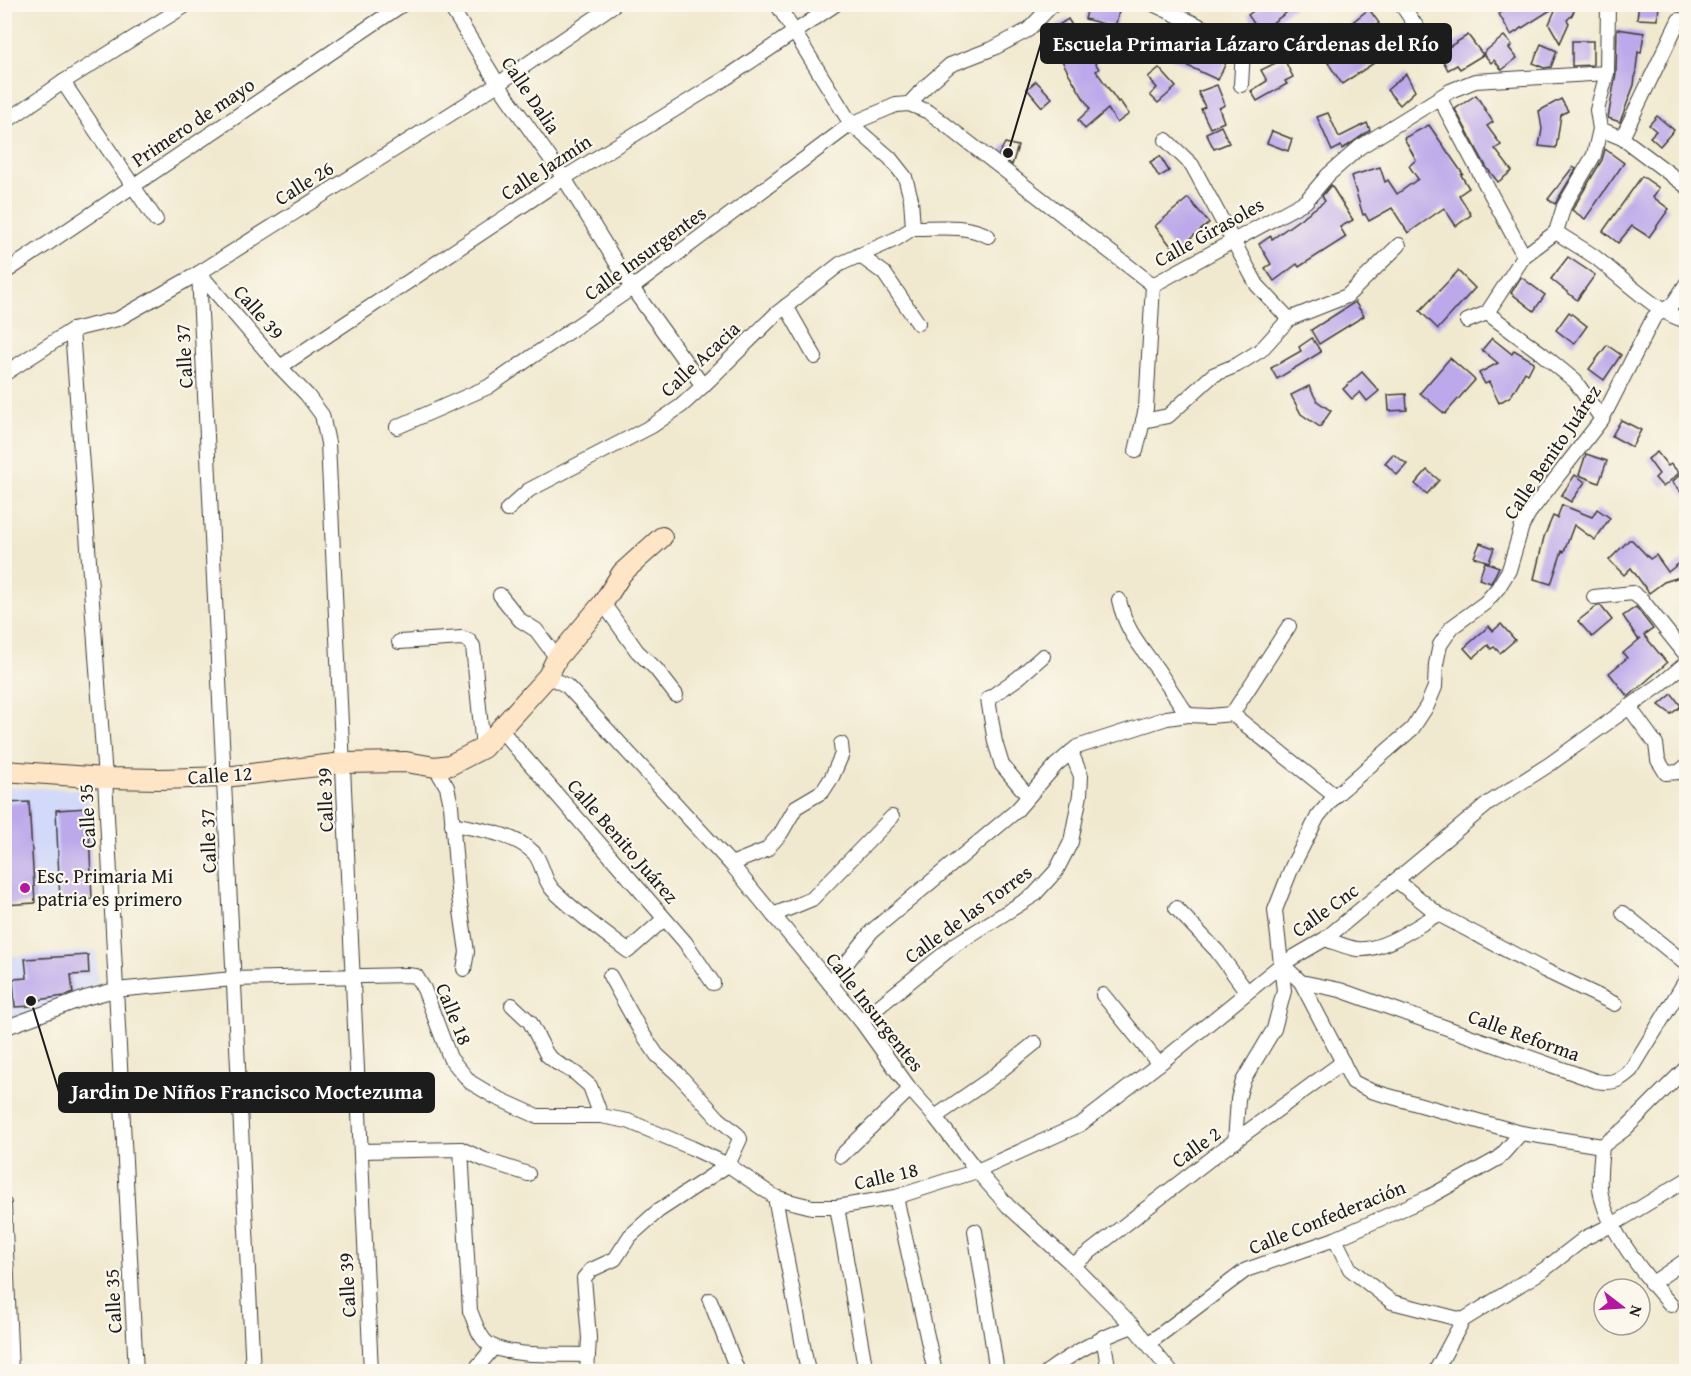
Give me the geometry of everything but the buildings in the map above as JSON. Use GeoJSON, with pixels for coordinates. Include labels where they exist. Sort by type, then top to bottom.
{"type":"FeatureCollection","features":[{"type":"Feature","properties":{"kind":"street"},"geometry":{"type":"LineString","coordinates":[[4,123],[63,82],[188,4]]}},
{"type":"Feature","properties":{"kind":"street","name":"Primero de mayo"},"geometry":{"type":"LineString","coordinates":[[4,273],[403,4]]}},
{"type":"Feature","properties":{"kind":"street","name":"Calle Dalia"},"geometry":{"type":"LineString","coordinates":[[449,4],[498,84],[564,178],[632,288],[703,386]]}},
{"type":"Feature","properties":{"kind":"street","name":"Calle 26"},"geometry":{"type":"LineString","coordinates":[[4,374],[72,330],[118,319],[199,273],[498,84],[615,4]]}},
{"type":"Feature","properties":{"kind":"street"},"geometry":{"type":"LineString","coordinates":[[777,4],[851,124],[890,158],[905,177],[911,199],[913,228],[963,228],[977,230],[988,236]]}},
{"type":"Feature","properties":{"kind":"street","name":"Calle Jazmín"},"geometry":{"type":"LineString","coordinates":[[280,367],[564,178],[726,78],[836,4]]}},
{"type":"Feature","properties":{"kind":"street"},"geometry":{"type":"LineString","coordinates":[[909,104],[950,65],[994,48],[1028,30],[1053,4]]}},
{"type":"Feature","properties":{"kind":"street"},"geometry":{"type":"LineString","coordinates":[[1153,4],[1242,46],[1241,85]]}},
{"type":"Feature","properties":{"kind":"street"},"geometry":{"type":"LineString","coordinates":[[1401,4],[1427,42]]}},
{"type":"Feature","properties":{"kind":"street"},"geometry":{"type":"LineString","coordinates":[[1467,321],[1487,313],[1524,256],[1556,232],[1564,206],[1594,155],[1600,129],[1597,110],[1607,73],[1608,4]]}},
{"type":"Feature","properties":{"kind":"street"},"geometry":{"type":"LineString","coordinates":[[1622,138],[1679,20]]}},
{"type":"Feature","properties":{"kind":"street","name":"Calle Girasoles"},"geometry":{"type":"LineString","coordinates":[[909,104],[929,112],[1153,285],[1306,201],[1328,175],[1360,147],[1450,91],[1475,81],[1607,73]]}},
{"type":"Feature","properties":{"kind":"street"},"geometry":{"type":"LineString","coordinates":[[63,82],[156,220]]}},
{"type":"Feature","properties":{"kind":"street"},"geometry":{"type":"LineString","coordinates":[[1440,99],[1524,256]]}},
{"type":"Feature","properties":{"kind":"street","name":"Calle Insurgentes"},"geometry":{"type":"LineString","coordinates":[[397,427],[488,387],[632,288],[851,124],[896,105],[909,104]]}},
{"type":"Feature","properties":{"kind":"street"},"geometry":{"type":"LineString","coordinates":[[1600,129],[1622,138],[1686,186]]}},
{"type":"Feature","properties":{"kind":"street"},"geometry":{"type":"LineString","coordinates":[[1166,140],[1192,165],[1257,285],[1288,319]]}},
{"type":"Feature","properties":{"kind":"street","name":"Calle Acacia"},"geometry":{"type":"LineString","coordinates":[[507,510],[529,490],[652,426],[681,406],[786,306],[840,264],[896,239],[913,228]]}},
{"type":"Feature","properties":{"kind":"street"},"geometry":{"type":"LineString","coordinates":[[1556,232],[1594,256],[1664,311],[1686,320]]}},
{"type":"Feature","properties":{"kind":"street"},"geometry":{"type":"LineString","coordinates":[[1143,421],[1168,416],[1213,375],[1238,365],[1261,350],[1288,319],[1347,296],[1400,245]]}},
{"type":"Feature","properties":{"kind":"street"},"geometry":{"type":"LineString","coordinates":[[859,255],[884,273],[918,323]]}},
{"type":"Feature","properties":{"kind":"street","name":"Calle 39"},"geometry":{"type":"LineString","coordinates":[[199,273],[307,395],[321,415],[328,443],[371,1371]]}},
{"type":"Feature","properties":{"kind":"street","name":"Calle 37"},"geometry":{"type":"LineString","coordinates":[[199,273],[253,1371]]}},
{"type":"Feature","properties":{"kind":"street","name":"Calle Benito Juárez"},"geometry":{"type":"LineString","coordinates":[[1235,1142],[1238,1099],[1243,1081],[1274,1029],[1284,991],[1275,910],[1292,867],[1318,816],[1335,796],[1412,729],[1427,706],[1435,687],[1440,645],[1452,627],[1485,603],[1498,588],[1509,570],[1522,526],[1529,513],[1602,419],[1654,317],[1673,304],[1686,284]]}},
{"type":"Feature","properties":{"kind":"street"},"geometry":{"type":"LineString","coordinates":[[1136,451],[1146,408],[1153,285]]}},
{"type":"Feature","properties":{"kind":"street"},"geometry":{"type":"LineString","coordinates":[[786,306],[815,357]]}},
{"type":"Feature","properties":{"kind":"street"},"geometry":{"type":"LineString","coordinates":[[1487,313],[1575,381],[1602,419]]}},
{"type":"Feature","properties":{"kind":"street","name":"Calle 35"},"geometry":{"type":"LineString","coordinates":[[72,330],[105,778],[136,1371]]}},
{"type":"Feature","properties":{"kind":"street"},"geometry":{"type":"LineString","coordinates":[[464,969],[467,952],[447,787],[435,767],[450,765],[483,748],[548,676],[557,658],[603,603],[622,573],[662,537]]}},
{"type":"Feature","properties":{"kind":"street"},"geometry":{"type":"LineString","coordinates":[[1594,597],[1633,593],[1642,600],[1686,655]]}},
{"type":"Feature","properties":{"kind":"street"},"geometry":{"type":"LineString","coordinates":[[500,596],[520,620],[536,630],[557,658]]}},
{"type":"Feature","properties":{"kind":"street"},"geometry":{"type":"LineString","coordinates":[[1119,600],[1123,616],[1136,643],[1156,667],[1188,715]]}},
{"type":"Feature","properties":{"kind":"street"},"geometry":{"type":"LineString","coordinates":[[603,603],[638,651],[656,669],[676,695]]}},
{"type":"Feature","properties":{"kind":"street"},"geometry":{"type":"LineString","coordinates":[[1232,714],[1288,626]]}},
{"type":"Feature","properties":{"kind":"street"},"geometry":{"type":"LineString","coordinates":[[399,642],[462,638],[473,646],[483,748]]}},
{"type":"Feature","properties":{"kind":"street"},"geometry":{"type":"LineString","coordinates":[[1028,796],[1002,765],[995,742],[988,699],[1044,656]]}},
{"type":"Feature","properties":{"kind":"street","name":"Calle Cnc"},"geometry":{"type":"LineString","coordinates":[[977,1171],[1081,1124],[1282,964],[1325,939],[1489,803],[1550,764],[1686,663]]}},
{"type":"Feature","properties":{"kind":"street","name":"Calle Insurgentes"},"geometry":{"type":"LineString","coordinates":[[548,676],[567,686],[731,864],[861,1021],[910,1089],[1008,1206],[1073,1265],[1149,1343],[1171,1371]]}},
{"type":"Feature","properties":{"kind":"street"},"geometry":{"type":"LineString","coordinates":[[1629,707],[1656,744],[1658,760],[1666,773],[1679,772],[1686,766]]}},
{"type":"Feature","properties":{"kind":"street"},"geometry":{"type":"LineString","coordinates":[[830,984],[872,932],[1016,811],[1056,765],[1077,747],[1167,718],[1232,714],[1335,796]]}},
{"type":"Feature","properties":{"kind":"street","name":"Calle Benito Juárez"},"geometry":{"type":"LineString","coordinates":[[499,728],[685,942],[713,983]]}},
{"type":"Feature","properties":{"kind":"street"},"geometry":{"type":"LineString","coordinates":[[731,864],[766,850],[781,833],[796,807],[824,791],[842,754],[841,744]]}},
{"type":"Feature","properties":{"kind":"street","name":"Calle de las Torres"},"geometry":{"type":"LineString","coordinates":[[861,1021],[956,944],[1034,895],[1056,871],[1071,842],[1080,795],[1081,776],[1071,752]]}},
{"type":"Feature","properties":{"kind":"street","name":"Calle 12"},"geometry":{"type":"LineString","coordinates":[[4,771],[105,778],[225,777],[343,763],[406,762],[435,767]]}},
{"type":"Feature","properties":{"kind":"street"},"geometry":{"type":"LineString","coordinates":[[773,915],[812,898],[892,817]]}},
{"type":"Feature","properties":{"kind":"street"},"geometry":{"type":"LineString","coordinates":[[452,824],[498,834],[519,843],[535,854],[550,888],[628,951],[664,919]]}},
{"type":"Feature","properties":{"kind":"street"},"geometry":{"type":"LineString","coordinates":[[1396,880],[1438,914],[1615,1004]]}},
{"type":"Feature","properties":{"kind":"street"},"geometry":{"type":"LineString","coordinates":[[1176,908],[1217,951],[1247,992]]}},
{"type":"Feature","properties":{"kind":"street"},"geometry":{"type":"LineString","coordinates":[[1623,913],[1686,964]]}},
{"type":"Feature","properties":{"kind":"street"},"geometry":{"type":"LineString","coordinates":[[1325,939],[1356,949],[1370,948],[1383,944],[1438,914]]}},
{"type":"Feature","properties":{"kind":"street"},"geometry":{"type":"LineString","coordinates":[[1282,964],[1301,982],[1353,1082],[1371,1091],[1521,1133],[1602,1146],[1625,1129],[1686,1068]]}},
{"type":"Feature","properties":{"kind":"street","name":"Calle 18"},"geometry":{"type":"LineString","coordinates":[[4,1028],[85,998],[115,990],[233,980],[416,976],[424,990],[450,1058],[470,1083],[537,1116],[601,1116],[628,1121],[728,1165],[775,1197],[812,1207],[837,1207],[896,1197],[977,1171]]}},
{"type":"Feature","properties":{"kind":"street"},"geometry":{"type":"LineString","coordinates":[[586,1371],[589,1338],[584,1278],[591,1270],[615,1259],[630,1236],[658,1211],[728,1165],[739,1144],[738,1135],[718,1118],[679,1075],[657,1055],[640,1030],[610,976]]}},
{"type":"Feature","properties":{"kind":"street","name":"Calle Reforma"},"geometry":{"type":"LineString","coordinates":[[1301,982],[1340,990],[1596,1081],[1614,1083],[1631,1070],[1686,980]]}},
{"type":"Feature","properties":{"kind":"street"},"geometry":{"type":"LineString","coordinates":[[1103,994],[1159,1064]]}},
{"type":"Feature","properties":{"kind":"street"},"geometry":{"type":"LineString","coordinates":[[512,1005],[530,1022],[547,1055],[590,1086],[601,1116]]}},
{"type":"Feature","properties":{"kind":"street"},"geometry":{"type":"LineString","coordinates":[[935,1117],[990,1079],[1035,1043]]}},
{"type":"Feature","properties":{"kind":"street","name":"Calle 2"},"geometry":{"type":"LineString","coordinates":[[1073,1265],[1343,1062]]}},
{"type":"Feature","properties":{"kind":"street"},"geometry":{"type":"LineString","coordinates":[[841,1156],[910,1089]]}},
{"type":"Feature","properties":{"kind":"street","name":"Calle Confederación"},"geometry":{"type":"LineString","coordinates":[[1149,1343],[1246,1270],[1335,1239],[1429,1197],[1499,1158],[1521,1133]]}},
{"type":"Feature","properties":{"kind":"street"},"geometry":{"type":"LineString","coordinates":[[1602,1146],[1600,1189],[1612,1225],[1646,1277]]}},
{"type":"Feature","properties":{"kind":"street"},"geometry":{"type":"LineString","coordinates":[[461,1149],[471,1311],[478,1332],[486,1342],[494,1347],[511,1352],[588,1355]]}},
{"type":"Feature","properties":{"kind":"street"},"geometry":{"type":"LineString","coordinates":[[361,1150],[461,1149],[485,1160],[528,1173]]}},
{"type":"Feature","properties":{"kind":"street"},"geometry":{"type":"LineString","coordinates":[[1435,1371],[1463,1320],[1482,1306],[1509,1293],[1545,1269],[1585,1238],[1612,1225],[1686,1180]]}},
{"type":"Feature","properties":{"kind":"street"},"geometry":{"type":"LineString","coordinates":[[775,1197],[808,1371]]}},
{"type":"Feature","properties":{"kind":"street"},"geometry":{"type":"LineString","coordinates":[[896,1197],[935,1371]]}},
{"type":"Feature","properties":{"kind":"street"},"geometry":{"type":"LineString","coordinates":[[4,1204],[11,1371]]}},
{"type":"Feature","properties":{"kind":"street"},"geometry":{"type":"LineString","coordinates":[[837,1207],[866,1371]]}},
{"type":"Feature","properties":{"kind":"street"},"geometry":{"type":"LineString","coordinates":[[975,1231],[997,1371]]}},
{"type":"Feature","properties":{"kind":"street"},"geometry":{"type":"LineString","coordinates":[[1335,1239],[1350,1269],[1392,1302],[1463,1320]]}},
{"type":"Feature","properties":{"kind":"street"},"geometry":{"type":"LineString","coordinates":[[1652,1283],[1686,1260]]}},
{"type":"Feature","properties":{"kind":"street"},"geometry":{"type":"LineString","coordinates":[[1652,1285],[1671,1305]]}},
{"type":"Feature","properties":{"kind":"street"},"geometry":{"type":"LineString","coordinates":[[710,1300],[738,1371]]}},
{"type":"Feature","properties":{"kind":"street"},"geometry":{"type":"LineString","coordinates":[[1047,1371],[1103,1337],[1133,1326]]}},
{"type":"Feature","properties":{"kind":"street"},"geometry":{"type":"LineString","coordinates":[[1103,1337],[1109,1371]]}},
{"type":"Feature","properties":{"kind":"street"},"geometry":{"type":"LineString","coordinates":[[473,1371],[494,1347]]}},
{"type":"Feature","properties":{"kind":"shaded area"},"geometry":{"type":"Polygon","coordinates":[[[5,787],[88,790],[92,899],[5,905],[5,787]]]}},
{"type":"Feature","properties":{"kind":"shaded area"},"geometry":{"type":"Polygon","coordinates":[[[96,950],[98,983],[10,1020],[4,957],[96,950]]]}},
{"type":"Feature","properties":{"kind":"place","name":"Escuela Primaria Lázaro Cárdenas del Río"},"geometry":{"type":"Point","coordinates":[1008,153]}},
{"type":"Feature","properties":{"kind":"place","name":"Esc. Primaria Mi patria es primero"},"geometry":{"type":"Point","coordinates":[25,888]}},
{"type":"Feature","properties":{"kind":"place","name":"Jardin De Niños Francisco Moctezuma"},"geometry":{"type":"Point","coordinates":[31,1001]}}]}
